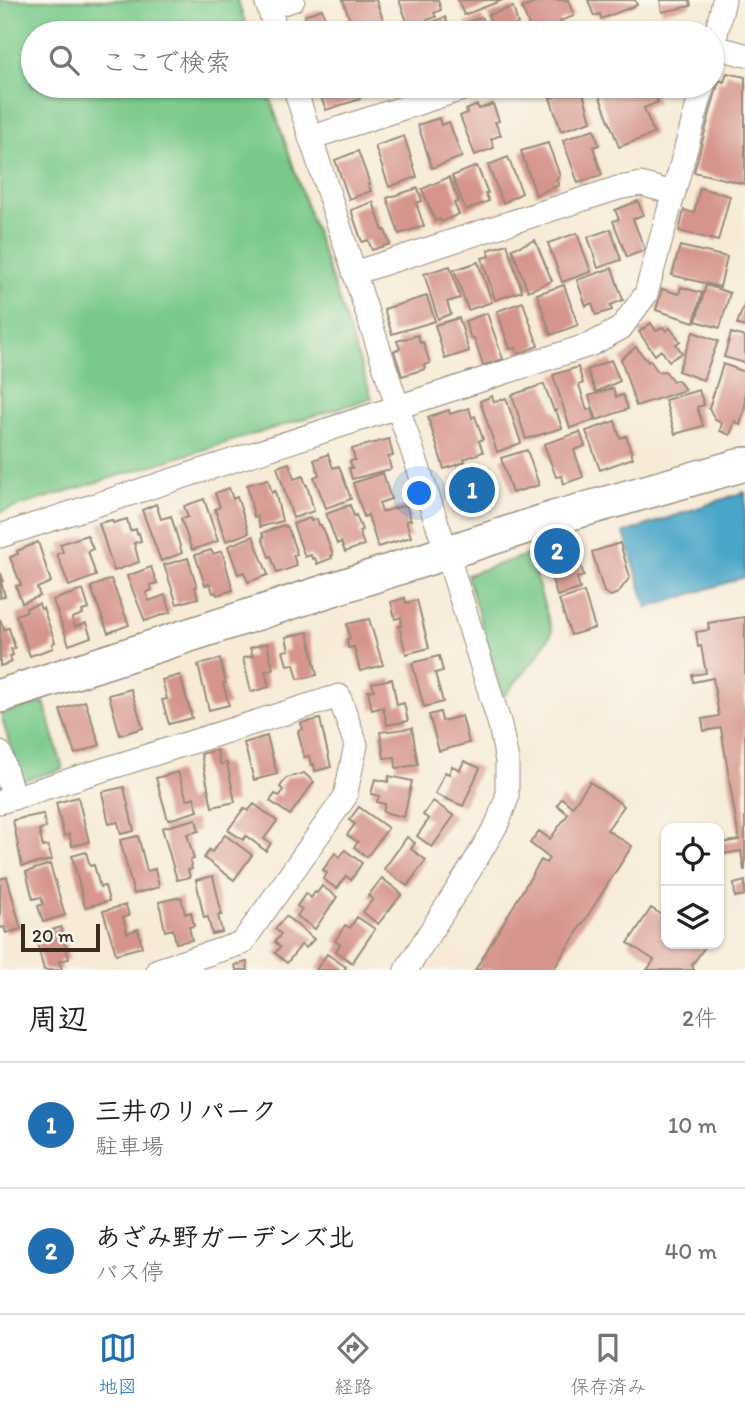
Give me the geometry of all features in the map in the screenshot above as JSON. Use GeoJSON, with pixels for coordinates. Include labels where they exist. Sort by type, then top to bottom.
{"type":"FeatureCollection","features":[{"type":"Feature","properties":{"kind":"street"},"geometry":{"type":"LineString","coordinates":[[273,21],[267,4],[293,0]]}},
{"type":"Feature","properties":{"kind":"street"},"geometry":{"type":"LineString","coordinates":[[719,21],[724,0]]}},
{"type":"Feature","properties":{"kind":"street"},"geometry":{"type":"LineString","coordinates":[[724,51],[745,55]]}},
{"type":"Feature","properties":{"kind":"street"},"geometry":{"type":"LineString","coordinates":[[298,98],[447,553],[500,725],[507,761],[507,798],[497,824],[406,970]]}},
{"type":"Feature","properties":{"kind":"street"},"geometry":{"type":"LineString","coordinates":[[310,138],[434,98]]}},
{"type":"Feature","properties":{"kind":"street"},"geometry":{"type":"LineString","coordinates":[[0,536],[592,344],[621,328],[646,294],[699,98]]}},
{"type":"Feature","properties":{"kind":"street"},"geometry":{"type":"LineString","coordinates":[[354,273],[618,188],[641,184],[673,193]]}},
{"type":"Feature","properties":{"kind":"street"},"geometry":{"type":"LineString","coordinates":[[0,696],[554,518],[745,464]]}},
{"type":"Feature","properties":{"kind":"street"},"geometry":{"type":"LineString","coordinates":[[0,753],[7,800],[340,696],[356,744],[345,797],[243,943],[158,970]]}},
{"type":"Feature","properties":{"kind":"green space"},"geometry":{"type":"Polygon","coordinates":[[[0,0],[237,0],[245,21],[21,21],[21,98],[270,98],[372,398],[0,512],[0,0]]]}},
{"type":"Feature","properties":{"kind":"green space"},"geometry":{"type":"Polygon","coordinates":[[[529,554],[552,632],[538,656],[503,697],[467,575],[529,554]]]}},
{"type":"Feature","properties":{"kind":"green space"},"geometry":{"type":"Polygon","coordinates":[[[44,702],[63,769],[20,781],[1,714],[44,702]]]}},
{"type":"Feature","properties":{"kind":"water"},"geometry":{"type":"Polygon","coordinates":[[[744,492],[745,577],[647,608],[624,533],[744,492]]]}},
{"type":"Feature","properties":{"kind":"building"},"geometry":{"type":"Polygon","coordinates":[[[343,0],[376,0],[384,21],[350,21],[343,0]]]}},
{"type":"Feature","properties":{"kind":"building"},"geometry":{"type":"Polygon","coordinates":[[[399,0],[438,0],[441,10],[434,13],[436,17],[425,21],[407,21],[399,0]]]}},
{"type":"Feature","properties":{"kind":"building"},"geometry":{"type":"Polygon","coordinates":[[[458,0],[503,0],[464,15],[458,0]]]}},
{"type":"Feature","properties":{"kind":"building"},"geometry":{"type":"Polygon","coordinates":[[[543,0],[568,0],[574,16],[560,21],[527,21],[522,8],[543,0]]]}},
{"type":"Feature","properties":{"kind":"building"},"geometry":{"type":"Polygon","coordinates":[[[588,0],[635,0],[637,5],[601,19],[600,14],[594,16],[588,0]]]}},
{"type":"Feature","properties":{"kind":"building"},"geometry":{"type":"Polygon","coordinates":[[[660,0],[690,0],[691,6],[662,12],[660,0]]]}},
{"type":"Feature","properties":{"kind":"building"},"geometry":{"type":"Polygon","coordinates":[[[513,7],[517,21],[490,21],[488,15],[513,7]]]}},
{"type":"Feature","properties":{"kind":"building"},"geometry":{"type":"Polygon","coordinates":[[[322,9],[326,21],[307,21],[305,15],[322,9]]]}},
{"type":"Feature","properties":{"kind":"building"},"geometry":{"type":"Polygon","coordinates":[[[727,73],[745,77],[745,184],[694,172],[714,98],[724,98],[727,73]]]}},
{"type":"Feature","properties":{"kind":"building"},"geometry":{"type":"Polygon","coordinates":[[[322,98],[360,99],[326,110],[322,98]]]}},
{"type":"Feature","properties":{"kind":"building"},"geometry":{"type":"Polygon","coordinates":[[[550,98],[584,98],[591,121],[561,131],[550,98]]]}},
{"type":"Feature","properties":{"kind":"building"},"geometry":{"type":"Polygon","coordinates":[[[600,98],[656,98],[658,102],[644,108],[654,134],[619,147],[600,98]]]}},
{"type":"Feature","properties":{"kind":"building"},"geometry":{"type":"Polygon","coordinates":[[[493,104],[499,121],[495,122],[501,135],[491,139],[494,148],[475,155],[460,116],[477,105],[479,109],[493,104]]]}},
{"type":"Feature","properties":{"kind":"building"},"geometry":{"type":"Polygon","coordinates":[[[439,118],[441,125],[449,122],[462,157],[432,168],[418,125],[439,118]]]}},
{"type":"Feature","properties":{"kind":"building"},"geometry":{"type":"Polygon","coordinates":[[[594,129],[599,145],[593,147],[602,175],[578,183],[563,140],[594,129]]]}},
{"type":"Feature","properties":{"kind":"building"},"geometry":{"type":"Polygon","coordinates":[[[404,136],[417,177],[389,187],[375,146],[404,136]]]}},
{"type":"Feature","properties":{"kind":"building"},"geometry":{"type":"Polygon","coordinates":[[[548,143],[560,176],[556,180],[559,185],[536,195],[521,151],[548,143]]]}},
{"type":"Feature","properties":{"kind":"building"},"geometry":{"type":"Polygon","coordinates":[[[358,151],[371,191],[349,199],[335,160],[358,151]]]}},
{"type":"Feature","properties":{"kind":"building"},"geometry":{"type":"Polygon","coordinates":[[[508,157],[522,193],[503,203],[488,165],[508,157]]]}},
{"type":"Feature","properties":{"kind":"building"},"geometry":{"type":"Polygon","coordinates":[[[477,166],[489,201],[466,210],[452,176],[477,166]]]}},
{"type":"Feature","properties":{"kind":"building"},"geometry":{"type":"Polygon","coordinates":[[[449,177],[459,201],[454,203],[459,214],[441,222],[440,219],[435,221],[422,189],[449,177]]]}},
{"type":"Feature","properties":{"kind":"building"},"geometry":{"type":"Polygon","coordinates":[[[418,188],[422,201],[416,203],[424,226],[399,234],[387,198],[418,188]]]}},
{"type":"Feature","properties":{"kind":"building"},"geometry":{"type":"Polygon","coordinates":[[[700,188],[730,196],[718,241],[679,231],[684,210],[694,213],[700,188]]]}},
{"type":"Feature","properties":{"kind":"building"},"geometry":{"type":"Polygon","coordinates":[[[638,201],[643,215],[633,219],[645,250],[627,257],[613,221],[619,219],[615,210],[638,201]]]}},
{"type":"Feature","properties":{"kind":"building"},"geometry":{"type":"Polygon","coordinates":[[[373,202],[390,244],[372,250],[368,240],[362,242],[351,210],[373,202]]]}},
{"type":"Feature","properties":{"kind":"building"},"geometry":{"type":"Polygon","coordinates":[[[611,229],[621,260],[598,268],[588,237],[611,229]]]}},
{"type":"Feature","properties":{"kind":"building"},"geometry":{"type":"Polygon","coordinates":[[[577,233],[591,272],[562,282],[548,243],[577,233]]]}},
{"type":"Feature","properties":{"kind":"building"},"geometry":{"type":"Polygon","coordinates":[[[535,240],[552,281],[528,291],[512,249],[535,240]]]}},
{"type":"Feature","properties":{"kind":"building"},"geometry":{"type":"Polygon","coordinates":[[[507,244],[522,291],[495,300],[482,258],[490,256],[488,250],[507,244]]]}},
{"type":"Feature","properties":{"kind":"building"},"geometry":{"type":"Polygon","coordinates":[[[680,246],[727,257],[720,287],[672,275],[680,246]]]}},
{"type":"Feature","properties":{"kind":"building"},"geometry":{"type":"Polygon","coordinates":[[[478,262],[492,302],[468,310],[454,270],[478,262]]]}},
{"type":"Feature","properties":{"kind":"building"},"geometry":{"type":"Polygon","coordinates":[[[450,266],[460,298],[447,302],[451,314],[438,319],[424,274],[450,266]]]}},
{"type":"Feature","properties":{"kind":"building"},"geometry":{"type":"Polygon","coordinates":[[[612,268],[623,300],[610,305],[612,310],[596,315],[592,303],[586,306],[577,280],[612,268]]]}},
{"type":"Feature","properties":{"kind":"building"},"geometry":{"type":"Polygon","coordinates":[[[564,285],[578,325],[551,335],[537,294],[564,285]]]}},
{"type":"Feature","properties":{"kind":"building"},"geometry":{"type":"Polygon","coordinates":[[[706,285],[730,293],[720,328],[696,321],[706,285]]]}},
{"type":"Feature","properties":{"kind":"building"},"geometry":{"type":"Polygon","coordinates":[[[681,287],[702,293],[694,322],[656,310],[662,289],[679,294],[681,287]]]}},
{"type":"Feature","properties":{"kind":"building"},"geometry":{"type":"Polygon","coordinates":[[[427,296],[435,321],[392,334],[384,309],[427,296]]]}},
{"type":"Feature","properties":{"kind":"building"},"geometry":{"type":"Polygon","coordinates":[[[523,302],[538,346],[518,354],[516,348],[510,349],[497,311],[523,302]]]}},
{"type":"Feature","properties":{"kind":"building"},"geometry":{"type":"Polygon","coordinates":[[[745,303],[745,327],[737,324],[745,303]]]}},
{"type":"Feature","properties":{"kind":"building"},"geometry":{"type":"Polygon","coordinates":[[[487,313],[503,359],[483,365],[465,321],[487,313]]]}},
{"type":"Feature","properties":{"kind":"building"},"geometry":{"type":"Polygon","coordinates":[[[459,318],[469,351],[445,359],[435,325],[459,318]]]}},
{"type":"Feature","properties":{"kind":"building"},"geometry":{"type":"Polygon","coordinates":[[[651,323],[656,331],[663,327],[666,331],[670,328],[680,341],[676,344],[682,353],[669,361],[661,350],[655,355],[639,332],[651,323]]]}},
{"type":"Feature","properties":{"kind":"building"},"geometry":{"type":"Polygon","coordinates":[[[693,332],[718,341],[703,380],[678,371],[693,332]]]}},
{"type":"Feature","properties":{"kind":"building"},"geometry":{"type":"Polygon","coordinates":[[[731,333],[745,337],[745,363],[724,357],[731,333]]]}},
{"type":"Feature","properties":{"kind":"building"},"geometry":{"type":"Polygon","coordinates":[[[418,335],[430,363],[424,365],[425,369],[402,376],[394,351],[400,349],[397,341],[418,335]]]}},
{"type":"Feature","properties":{"kind":"building"},"geometry":{"type":"Polygon","coordinates":[[[636,347],[658,372],[665,371],[673,381],[678,380],[685,390],[636,406],[621,359],[636,347]]]}},
{"type":"Feature","properties":{"kind":"building"},"geometry":{"type":"Polygon","coordinates":[[[611,360],[620,381],[596,392],[587,370],[611,360]]]}},
{"type":"Feature","properties":{"kind":"building"},"geometry":{"type":"Polygon","coordinates":[[[723,364],[745,372],[745,407],[740,425],[735,421],[730,435],[720,431],[722,423],[715,420],[709,408],[723,364]]]}},
{"type":"Feature","properties":{"kind":"building"},"geometry":{"type":"Polygon","coordinates":[[[578,367],[583,383],[579,385],[587,410],[591,409],[595,420],[570,428],[553,375],[578,367]]]}},
{"type":"Feature","properties":{"kind":"building"},"geometry":{"type":"Polygon","coordinates":[[[544,384],[562,428],[526,439],[512,395],[544,384]]]}},
{"type":"Feature","properties":{"kind":"building"},"geometry":{"type":"Polygon","coordinates":[[[613,388],[616,397],[623,395],[628,409],[597,420],[589,396],[613,388]]]}},
{"type":"Feature","properties":{"kind":"building"},"geometry":{"type":"Polygon","coordinates":[[[699,390],[704,405],[697,407],[703,426],[675,434],[665,400],[699,390]]]}},
{"type":"Feature","properties":{"kind":"building"},"geometry":{"type":"Polygon","coordinates":[[[492,396],[494,402],[506,398],[521,443],[497,452],[480,401],[492,396]]]}},
{"type":"Feature","properties":{"kind":"building"},"geometry":{"type":"Polygon","coordinates":[[[469,408],[472,418],[475,416],[483,439],[479,441],[483,452],[444,469],[428,417],[449,410],[450,414],[469,408]]]}},
{"type":"Feature","properties":{"kind":"building"},"geometry":{"type":"Polygon","coordinates":[[[615,421],[620,438],[626,436],[633,458],[600,470],[586,431],[615,421]]]}},
{"type":"Feature","properties":{"kind":"building"},"geometry":{"type":"Polygon","coordinates":[[[580,432],[585,446],[574,450],[583,477],[564,484],[562,476],[556,477],[544,444],[580,432]]]}},
{"type":"Feature","properties":{"kind":"building"},"geometry":{"type":"Polygon","coordinates":[[[389,439],[393,456],[388,457],[391,469],[352,479],[350,461],[355,460],[352,449],[389,439]]]}},
{"type":"Feature","properties":{"kind":"building"},"geometry":{"type":"Polygon","coordinates":[[[527,450],[539,485],[512,493],[501,458],[527,450]]]}},
{"type":"Feature","properties":{"kind":"building"},"geometry":{"type":"Polygon","coordinates":[[[328,454],[333,468],[339,466],[351,499],[326,508],[314,477],[319,475],[314,460],[328,454]]]}},
{"type":"Feature","properties":{"kind":"building"},"geometry":{"type":"Polygon","coordinates":[[[289,463],[294,479],[303,476],[314,511],[293,518],[277,467],[289,463]]]}},
{"type":"Feature","properties":{"kind":"building"},"geometry":{"type":"Polygon","coordinates":[[[383,473],[391,499],[379,503],[382,512],[406,505],[411,520],[406,521],[411,537],[378,547],[368,515],[364,517],[353,483],[383,473]]]}},
{"type":"Feature","properties":{"kind":"building"},"geometry":{"type":"Polygon","coordinates":[[[268,479],[272,493],[275,491],[282,521],[260,527],[257,516],[254,517],[247,485],[268,479]]]}},
{"type":"Feature","properties":{"kind":"building"},"geometry":{"type":"Polygon","coordinates":[[[229,488],[233,499],[237,497],[249,533],[226,541],[215,509],[220,507],[215,493],[229,488]]]}},
{"type":"Feature","properties":{"kind":"building"},"geometry":{"type":"Polygon","coordinates":[[[204,499],[218,541],[192,550],[181,519],[188,517],[184,506],[204,499]]]}},
{"type":"Feature","properties":{"kind":"building"},"geometry":{"type":"Polygon","coordinates":[[[156,504],[161,519],[171,516],[182,553],[161,561],[142,510],[156,504]]]}},
{"type":"Feature","properties":{"kind":"building"},"geometry":{"type":"Polygon","coordinates":[[[350,505],[362,530],[359,531],[364,545],[345,552],[341,542],[337,544],[326,514],[350,505]]]}},
{"type":"Feature","properties":{"kind":"building"},"geometry":{"type":"Polygon","coordinates":[[[310,518],[311,521],[317,519],[323,528],[333,555],[332,558],[317,564],[311,555],[305,557],[293,524],[310,518]]]}},
{"type":"Feature","properties":{"kind":"building"},"geometry":{"type":"Polygon","coordinates":[[[127,519],[130,531],[136,529],[137,534],[139,533],[141,541],[134,543],[139,562],[114,571],[99,523],[127,519]]]}},
{"type":"Feature","properties":{"kind":"building"},"geometry":{"type":"Polygon","coordinates":[[[287,526],[297,554],[293,555],[297,566],[277,573],[262,533],[287,526]]]}},
{"type":"Feature","properties":{"kind":"building"},"geometry":{"type":"Polygon","coordinates":[[[87,535],[93,549],[88,551],[96,576],[69,586],[57,554],[63,552],[60,544],[87,535]]]}},
{"type":"Feature","properties":{"kind":"building"},"geometry":{"type":"Polygon","coordinates":[[[253,536],[268,575],[248,582],[244,572],[238,574],[228,546],[253,536]]]}},
{"type":"Feature","properties":{"kind":"building"},"geometry":{"type":"Polygon","coordinates":[[[38,542],[51,582],[37,588],[40,596],[22,603],[16,586],[21,585],[10,557],[38,542]]]}},
{"type":"Feature","properties":{"kind":"building"},"geometry":{"type":"Polygon","coordinates":[[[566,542],[571,559],[578,557],[584,576],[577,578],[580,589],[557,596],[543,549],[566,542]]]}},
{"type":"Feature","properties":{"kind":"building"},"geometry":{"type":"Polygon","coordinates":[[[620,543],[630,577],[618,593],[611,596],[604,592],[592,552],[620,543]]]}},
{"type":"Feature","properties":{"kind":"building"},"geometry":{"type":"Polygon","coordinates":[[[211,550],[213,554],[222,551],[233,590],[217,595],[216,592],[213,593],[210,584],[205,585],[195,555],[211,550]]]}},
{"type":"Feature","properties":{"kind":"building"},"geometry":{"type":"Polygon","coordinates":[[[188,558],[198,598],[177,604],[164,565],[188,558]]]}},
{"type":"Feature","properties":{"kind":"building"},"geometry":{"type":"Polygon","coordinates":[[[151,567],[157,583],[150,585],[152,590],[146,593],[149,601],[165,595],[171,612],[145,621],[127,576],[151,567]]]}},
{"type":"Feature","properties":{"kind":"building"},"geometry":{"type":"Polygon","coordinates":[[[1,573],[5,596],[0,598],[1,573]]]}},
{"type":"Feature","properties":{"kind":"building"},"geometry":{"type":"Polygon","coordinates":[[[111,579],[129,625],[108,633],[91,587],[111,579]]]}},
{"type":"Feature","properties":{"kind":"building"},"geometry":{"type":"Polygon","coordinates":[[[83,590],[89,609],[72,618],[75,627],[86,623],[91,637],[69,645],[53,600],[83,590]]]}},
{"type":"Feature","properties":{"kind":"building"},"geometry":{"type":"Polygon","coordinates":[[[584,592],[595,628],[571,635],[559,600],[584,592]]]}},
{"type":"Feature","properties":{"kind":"building"},"geometry":{"type":"Polygon","coordinates":[[[405,598],[406,603],[417,600],[429,648],[406,654],[399,626],[402,625],[401,617],[395,619],[391,602],[405,598]]]}},
{"type":"Feature","properties":{"kind":"building"},"geometry":{"type":"Polygon","coordinates":[[[39,604],[41,609],[43,608],[55,642],[52,644],[53,648],[30,656],[16,615],[39,604]]]}},
{"type":"Feature","properties":{"kind":"building"},"geometry":{"type":"Polygon","coordinates":[[[745,617],[745,870],[741,851],[724,854],[724,842],[739,840],[721,728],[704,731],[702,719],[719,716],[713,678],[693,682],[692,675],[706,673],[696,632],[709,630],[708,623],[745,617]]]}},
{"type":"Feature","properties":{"kind":"building"},"geometry":{"type":"Polygon","coordinates":[[[0,619],[4,629],[9,628],[15,648],[11,649],[12,662],[0,666],[0,619]]]}},
{"type":"Feature","properties":{"kind":"building"},"geometry":{"type":"Polygon","coordinates":[[[369,619],[383,665],[360,671],[354,647],[348,648],[347,639],[350,639],[347,624],[369,619]]]}},
{"type":"Feature","properties":{"kind":"building"},"geometry":{"type":"Polygon","coordinates":[[[308,632],[317,675],[298,679],[294,664],[287,665],[283,651],[289,650],[286,637],[308,632]]]}},
{"type":"Feature","properties":{"kind":"building"},"geometry":{"type":"Polygon","coordinates":[[[267,643],[273,669],[265,671],[269,687],[251,692],[243,658],[253,656],[250,648],[267,643]]]}},
{"type":"Feature","properties":{"kind":"building"},"geometry":{"type":"Polygon","coordinates":[[[439,656],[443,671],[435,673],[443,702],[424,707],[412,663],[439,656]]]}},
{"type":"Feature","properties":{"kind":"building"},"geometry":{"type":"Polygon","coordinates":[[[220,659],[229,705],[209,710],[198,665],[220,659]]]}},
{"type":"Feature","properties":{"kind":"building"},"geometry":{"type":"Polygon","coordinates":[[[180,675],[192,718],[169,724],[162,700],[167,699],[162,680],[180,675]]]}},
{"type":"Feature","properties":{"kind":"building"},"geometry":{"type":"Polygon","coordinates":[[[392,679],[397,705],[404,703],[408,721],[387,725],[383,707],[372,710],[368,691],[374,690],[372,683],[392,679]]]}},
{"type":"Feature","properties":{"kind":"building"},"geometry":{"type":"Polygon","coordinates":[[[131,689],[143,728],[120,735],[109,695],[131,689]]]}},
{"type":"Feature","properties":{"kind":"building"},"geometry":{"type":"Polygon","coordinates":[[[85,701],[100,745],[75,754],[60,710],[85,701]]]}},
{"type":"Feature","properties":{"kind":"building"},"geometry":{"type":"Polygon","coordinates":[[[440,712],[442,721],[462,716],[469,743],[439,751],[429,715],[440,712]]]}},
{"type":"Feature","properties":{"kind":"building"},"geometry":{"type":"Polygon","coordinates":[[[320,719],[331,767],[315,771],[309,756],[304,757],[298,731],[303,729],[301,723],[320,719]]]}},
{"type":"Feature","properties":{"kind":"building"},"geometry":{"type":"Polygon","coordinates":[[[412,728],[418,765],[396,768],[395,757],[384,758],[380,732],[412,728]]]}},
{"type":"Feature","properties":{"kind":"building"},"geometry":{"type":"Polygon","coordinates":[[[267,736],[277,774],[254,780],[244,743],[267,736]]]}},
{"type":"Feature","properties":{"kind":"building"},"geometry":{"type":"Polygon","coordinates":[[[217,750],[220,764],[227,763],[235,802],[212,807],[201,754],[217,750]]]}},
{"type":"Feature","properties":{"kind":"building"},"geometry":{"type":"Polygon","coordinates":[[[464,761],[480,768],[463,806],[435,794],[445,772],[449,774],[452,766],[460,770],[464,761]]]}},
{"type":"Feature","properties":{"kind":"building"},"geometry":{"type":"Polygon","coordinates":[[[178,772],[187,800],[194,797],[198,811],[168,820],[156,778],[178,772]]]}},
{"type":"Feature","properties":{"kind":"building"},"geometry":{"type":"Polygon","coordinates":[[[304,773],[314,782],[290,815],[270,801],[275,794],[280,796],[283,790],[280,787],[286,778],[304,773]]]}},
{"type":"Feature","properties":{"kind":"building"},"geometry":{"type":"Polygon","coordinates":[[[389,776],[412,781],[404,817],[383,812],[385,804],[377,802],[379,796],[371,794],[375,779],[388,782],[389,776]]]}},
{"type":"Feature","properties":{"kind":"building"},"geometry":{"type":"Polygon","coordinates":[[[590,782],[624,806],[607,830],[632,846],[553,970],[475,970],[541,860],[546,863],[549,858],[530,843],[539,831],[550,839],[568,814],[557,805],[562,798],[572,807],[590,782]]]}},
{"type":"Feature","properties":{"kind":"building"},"geometry":{"type":"Polygon","coordinates":[[[124,787],[134,831],[121,834],[118,822],[109,824],[102,792],[124,787]]]}},
{"type":"Feature","properties":{"kind":"building"},"geometry":{"type":"Polygon","coordinates":[[[78,797],[89,842],[72,846],[69,834],[64,836],[56,803],[78,797]]]}},
{"type":"Feature","properties":{"kind":"building"},"geometry":{"type":"Polygon","coordinates":[[[433,801],[454,816],[432,847],[417,836],[429,819],[423,815],[433,801]]]}},
{"type":"Feature","properties":{"kind":"building"},"geometry":{"type":"Polygon","coordinates":[[[254,804],[277,821],[264,839],[271,843],[266,851],[246,836],[243,840],[228,830],[244,808],[248,811],[254,804]]]}},
{"type":"Feature","properties":{"kind":"building"},"geometry":{"type":"Polygon","coordinates":[[[359,807],[388,828],[367,857],[354,847],[358,842],[347,835],[355,824],[349,820],[359,807]]]}},
{"type":"Feature","properties":{"kind":"building"},"geometry":{"type":"Polygon","coordinates":[[[43,814],[46,828],[39,830],[43,847],[48,846],[52,860],[22,866],[13,820],[43,814]]]}},
{"type":"Feature","properties":{"kind":"building"},"geometry":{"type":"Polygon","coordinates":[[[196,819],[199,831],[187,834],[194,859],[190,860],[190,877],[177,880],[162,828],[196,819]]]}},
{"type":"Feature","properties":{"kind":"building"},"geometry":{"type":"Polygon","coordinates":[[[225,835],[252,855],[234,880],[204,858],[225,835]]]}},
{"type":"Feature","properties":{"kind":"building"},"geometry":{"type":"Polygon","coordinates":[[[138,836],[147,871],[155,869],[159,887],[134,894],[120,840],[138,836]]]}},
{"type":"Feature","properties":{"kind":"building"},"geometry":{"type":"Polygon","coordinates":[[[407,837],[415,843],[411,849],[426,860],[407,886],[384,869],[407,837]]]}},
{"type":"Feature","properties":{"kind":"building"},"geometry":{"type":"Polygon","coordinates":[[[345,850],[362,863],[351,880],[346,876],[337,889],[323,879],[327,873],[323,870],[335,853],[340,857],[345,850]]]}},
{"type":"Feature","properties":{"kind":"building"},"geometry":{"type":"Polygon","coordinates":[[[86,852],[90,866],[94,865],[100,887],[105,886],[109,901],[85,907],[72,856],[86,852]]]}},
{"type":"Feature","properties":{"kind":"building"},"geometry":{"type":"Polygon","coordinates":[[[50,864],[65,915],[43,922],[38,906],[43,904],[41,897],[33,899],[26,872],[50,864]]]}},
{"type":"Feature","properties":{"kind":"building"},"geometry":{"type":"Polygon","coordinates":[[[213,876],[222,915],[218,915],[222,932],[212,934],[208,917],[204,918],[196,880],[213,876]]]}},
{"type":"Feature","properties":{"kind":"building"},"geometry":{"type":"Polygon","coordinates":[[[7,877],[21,929],[6,933],[4,927],[0,928],[0,879],[7,877]]]}},
{"type":"Feature","properties":{"kind":"building"},"geometry":{"type":"Polygon","coordinates":[[[382,878],[402,894],[378,924],[363,912],[373,899],[368,896],[382,878]]]}},
{"type":"Feature","properties":{"kind":"building"},"geometry":{"type":"Polygon","coordinates":[[[745,881],[745,895],[735,897],[734,884],[745,881]]]}},
{"type":"Feature","properties":{"kind":"building"},"geometry":{"type":"Polygon","coordinates":[[[322,886],[337,897],[315,929],[297,916],[302,909],[297,906],[306,893],[311,898],[322,886]]]}},
{"type":"Feature","properties":{"kind":"building"},"geometry":{"type":"Polygon","coordinates":[[[181,897],[185,914],[191,912],[194,926],[189,927],[192,940],[176,943],[173,929],[165,931],[159,902],[181,897]]]}},
{"type":"Feature","properties":{"kind":"building"},"geometry":{"type":"Polygon","coordinates":[[[126,905],[129,916],[123,917],[127,933],[138,929],[142,947],[116,954],[103,911],[126,905]]]}},
{"type":"Feature","properties":{"kind":"building"},"geometry":{"type":"Polygon","coordinates":[[[651,908],[661,914],[661,949],[703,949],[692,965],[694,970],[647,970],[654,960],[628,943],[651,908]]]}},
{"type":"Feature","properties":{"kind":"building"},"geometry":{"type":"Polygon","coordinates":[[[286,916],[314,939],[306,948],[301,945],[287,963],[275,953],[280,947],[275,942],[281,934],[275,929],[286,916]]]}},
{"type":"Feature","properties":{"kind":"building"},"geometry":{"type":"Polygon","coordinates":[[[357,917],[375,929],[352,963],[336,951],[340,944],[335,941],[345,925],[350,928],[357,917]]]}},
{"type":"Feature","properties":{"kind":"building"},"geometry":{"type":"Polygon","coordinates":[[[61,927],[69,959],[59,961],[62,970],[44,970],[35,935],[61,927]]]}},
{"type":"Feature","properties":{"kind":"building"},"geometry":{"type":"Polygon","coordinates":[[[327,954],[346,967],[344,970],[316,970],[327,954]]]}},
{"type":"Feature","properties":{"kind":"building"},"geometry":{"type":"Polygon","coordinates":[[[247,962],[248,970],[236,970],[235,965],[247,962]]]}},
{"type":"Feature","properties":{"kind":"place","name":"三井のリパーク"},"geometry":{"type":"Point","coordinates":[472,490]}},
{"type":"Feature","properties":{"kind":"place","name":"あざみ野ガーデンズ北"},"geometry":{"type":"Point","coordinates":[557,551]}}]}
